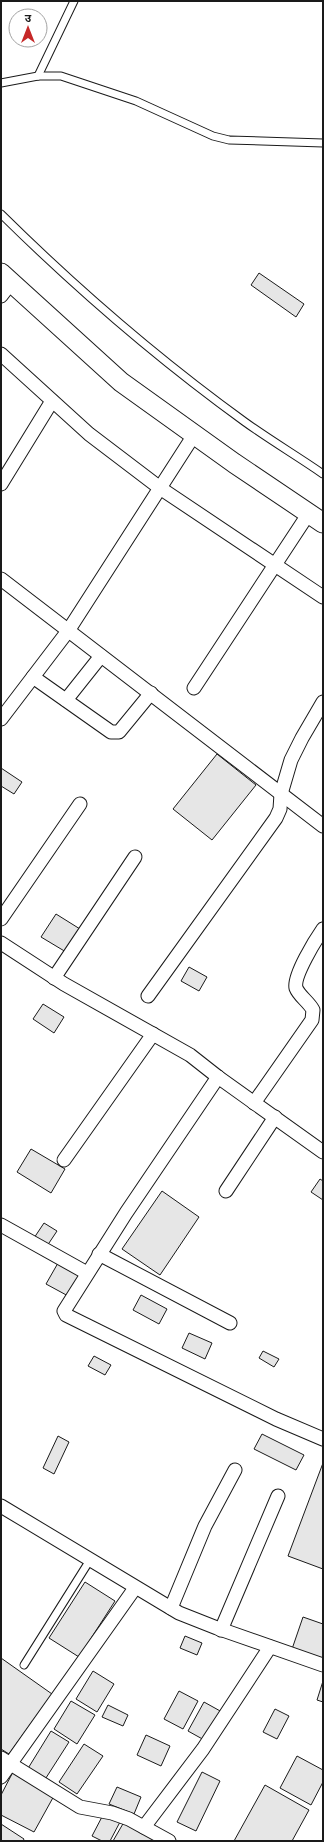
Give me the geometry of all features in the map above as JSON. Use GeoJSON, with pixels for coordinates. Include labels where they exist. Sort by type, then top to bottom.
{"type":"FeatureCollection","features":[{"type":"Feature","properties":{"kind":"street"},"geometry":{"type":"LineString","coordinates":[[4,284],[121,382],[194,435],[316,518],[275,564],[194,688]]}},
{"type":"Feature","properties":{"kind":"street"},"geometry":{"type":"LineString","coordinates":[[1,354],[89,434],[160,488],[323,597]]}},
{"type":"Feature","properties":{"kind":"street"},"geometry":{"type":"LineString","coordinates":[[1,484],[52,401]]}},
{"type":"Feature","properties":{"kind":"street"},"geometry":{"type":"LineString","coordinates":[[1,719],[68,631],[194,435]]}},
{"type":"Feature","properties":{"kind":"street"},"geometry":{"type":"LineString","coordinates":[[1,579],[101,656],[151,692],[323,826]]}},
{"type":"Feature","properties":{"kind":"street"},"geometry":{"type":"LineString","coordinates":[[66,700],[101,656]]}},
{"type":"Feature","properties":{"kind":"street"},"geometry":{"type":"LineString","coordinates":[[33,677],[111,732],[119,732],[151,692]]}},
{"type":"Feature","properties":{"kind":"street"},"geometry":{"type":"LineString","coordinates":[[148,996],[276,818],[280,809],[281,794],[291,760],[323,702]]}},
{"type":"Feature","properties":{"kind":"street"},"geometry":{"type":"LineString","coordinates":[[1,919],[80,804]]}},
{"type":"Feature","properties":{"kind":"street"},"geometry":{"type":"LineString","coordinates":[[54,978],[135,857]]}},
{"type":"Feature","properties":{"kind":"street"},"geometry":{"type":"LineString","coordinates":[[254,1102],[312,1020],[313,1010],[298,991],[296,982],[298,974],[323,929]]}},
{"type":"Feature","properties":{"kind":"street"},"geometry":{"type":"LineString","coordinates":[[1,943],[54,978],[190,1054],[218,1077],[323,1152]]}},
{"type":"Feature","properties":{"kind":"street"},"geometry":{"type":"LineString","coordinates":[[64,1160],[153,1034]]}},
{"type":"Feature","properties":{"kind":"street"},"geometry":{"type":"LineString","coordinates":[[218,1077],[99,1254],[65,1308],[64,1312],[66,1315],[276,1419],[323,1439]]}},
{"type":"Feature","properties":{"kind":"street"},"geometry":{"type":"LineString","coordinates":[[226,1191],[275,1117]]}},
{"type":"Feature","properties":{"kind":"street"},"geometry":{"type":"LineString","coordinates":[[1,1225],[87,1273]]}},
{"type":"Feature","properties":{"kind":"street"},"geometry":{"type":"LineString","coordinates":[[99,1254],[230,1323]]}},
{"type":"Feature","properties":{"kind":"street"},"geometry":{"type":"LineString","coordinates":[[171,1608],[205,1526],[235,1470]]}},
{"type":"Feature","properties":{"kind":"street"},"geometry":{"type":"LineString","coordinates":[[221,1630],[278,1496]]}},
{"type":"Feature","properties":{"kind":"street"},"geometry":{"type":"LineString","coordinates":[[1,1506],[135,1588],[171,1608],[221,1630],[323,1665]]}},
{"type":"Feature","properties":{"kind":"street"},"geometry":{"type":"LineString","coordinates":[[1,1777],[6,1761],[135,1588]]}},
{"type":"Feature","properties":{"kind":"street"},"geometry":{"type":"LineString","coordinates":[[144,1827],[203,1749],[270,1647]]}},
{"type":"Feature","properties":{"kind":"street"},"geometry":{"type":"LineString","coordinates":[[6,1761],[80,1807],[112,1813],[129,1819],[169,1841]]}},
{"type":"Feature","properties":{"kind":"lane"},"geometry":{"type":"LineString","coordinates":[[38,76],[74,1]]}},
{"type":"Feature","properties":{"kind":"lane"},"geometry":{"type":"LineString","coordinates":[[1,83],[38,76],[61,76],[136,101],[213,136],[229,140],[323,143]]}},
{"type":"Feature","properties":{"kind":"lane"},"geometry":{"type":"LineString","coordinates":[[1,214],[100,306],[148,346],[245,422],[323,474]]}},
{"type":"Feature","properties":{"kind":"lane"},"geometry":{"type":"LineString","coordinates":[[24,1665],[90,1560]]}},
{"type":"Feature","properties":{"kind":"building"},"geometry":{"type":"Polygon","coordinates":[[[259,273],[304,304],[296,317],[251,285],[259,273]]]}},
{"type":"Feature","properties":{"kind":"building"},"geometry":{"type":"Polygon","coordinates":[[[217,754],[256,785],[212,840],[173,809],[217,754]]]}},
{"type":"Feature","properties":{"kind":"building"},"geometry":{"type":"Polygon","coordinates":[[[1,768],[22,782],[14,794],[1,786],[1,768]]]}},
{"type":"Feature","properties":{"kind":"building"},"geometry":{"type":"Polygon","coordinates":[[[56,914],[80,929],[66,952],[41,937],[56,914]]]}},
{"type":"Feature","properties":{"kind":"building"},"geometry":{"type":"Polygon","coordinates":[[[189,967],[207,977],[199,991],[181,981],[189,967]]]}},
{"type":"Feature","properties":{"kind":"building"},"geometry":{"type":"Polygon","coordinates":[[[43,1004],[64,1017],[54,1033],[33,1019],[43,1004]]]}},
{"type":"Feature","properties":{"kind":"building"},"geometry":{"type":"Polygon","coordinates":[[[31,1149],[65,1169],[51,1193],[17,1172],[31,1149]]]}},
{"type":"Feature","properties":{"kind":"building"},"geometry":{"type":"Polygon","coordinates":[[[320,1179],[323,1181],[323,1200],[311,1192],[320,1179]]]}},
{"type":"Feature","properties":{"kind":"building"},"geometry":{"type":"Polygon","coordinates":[[[162,1191],[199,1217],[160,1275],[122,1249],[162,1191]]]}},
{"type":"Feature","properties":{"kind":"building"},"geometry":{"type":"Polygon","coordinates":[[[44,1223],[57,1231],[47,1246],[34,1238],[44,1223]]]}},
{"type":"Feature","properties":{"kind":"building"},"geometry":{"type":"Polygon","coordinates":[[[58,1263],[81,1275],[70,1297],[46,1284],[58,1263]]]}},
{"type":"Feature","properties":{"kind":"building"},"geometry":{"type":"Polygon","coordinates":[[[141,1295],[167,1309],[159,1324],[133,1310],[141,1295]]]}},
{"type":"Feature","properties":{"kind":"building"},"geometry":{"type":"Polygon","coordinates":[[[189,1333],[212,1343],[205,1359],[182,1348],[189,1333]]]}},
{"type":"Feature","properties":{"kind":"building"},"geometry":{"type":"Polygon","coordinates":[[[263,1351],[279,1359],[274,1367],[259,1358],[263,1351]]]}},
{"type":"Feature","properties":{"kind":"building"},"geometry":{"type":"Polygon","coordinates":[[[94,1356],[111,1365],[105,1375],[88,1366],[94,1356]]]}},
{"type":"Feature","properties":{"kind":"building"},"geometry":{"type":"Polygon","coordinates":[[[262,1434],[304,1455],[296,1470],[254,1449],[262,1434]]]}},
{"type":"Feature","properties":{"kind":"building"},"geometry":{"type":"Polygon","coordinates":[[[58,1436],[69,1442],[54,1474],[43,1468],[58,1436]]]}},
{"type":"Feature","properties":{"kind":"building"},"geometry":{"type":"Polygon","coordinates":[[[323,1463],[323,1569],[288,1556],[323,1463]]]}},
{"type":"Feature","properties":{"kind":"building"},"geometry":{"type":"Polygon","coordinates":[[[85,1582],[115,1601],[79,1657],[49,1638],[85,1582]]]}},
{"type":"Feature","properties":{"kind":"building"},"geometry":{"type":"Polygon","coordinates":[[[303,1617],[323,1624],[323,1663],[291,1652],[303,1617]]]}},
{"type":"Feature","properties":{"kind":"building"},"geometry":{"type":"Polygon","coordinates":[[[185,1636],[202,1643],[197,1655],[180,1648],[185,1636]]]}},
{"type":"Feature","properties":{"kind":"building"},"geometry":{"type":"Polygon","coordinates":[[[1,1658],[52,1694],[9,1754],[1,1749],[1,1658]]]}},
{"type":"Feature","properties":{"kind":"building"},"geometry":{"type":"Polygon","coordinates":[[[93,1671],[114,1684],[97,1712],[76,1699],[93,1671]]]}},
{"type":"Feature","properties":{"kind":"building"},"geometry":{"type":"Polygon","coordinates":[[[323,1681],[323,1702],[317,1700],[323,1681]]]}},
{"type":"Feature","properties":{"kind":"building"},"geometry":{"type":"Polygon","coordinates":[[[179,1691],[198,1701],[183,1729],[164,1719],[179,1691]]]}},
{"type":"Feature","properties":{"kind":"building"},"geometry":{"type":"Polygon","coordinates":[[[71,1701],[95,1715],[77,1744],[54,1729],[71,1701]]]}},
{"type":"Feature","properties":{"kind":"building"},"geometry":{"type":"Polygon","coordinates":[[[204,1702],[222,1712],[206,1741],[188,1731],[204,1702]]]}},
{"type":"Feature","properties":{"kind":"building"},"geometry":{"type":"Polygon","coordinates":[[[108,1705],[128,1715],[123,1726],[102,1717],[108,1705]]]}},
{"type":"Feature","properties":{"kind":"building"},"geometry":{"type":"Polygon","coordinates":[[[275,1709],[289,1716],[277,1739],[263,1732],[275,1709]]]}},
{"type":"Feature","properties":{"kind":"building"},"geometry":{"type":"Polygon","coordinates":[[[51,1731],[69,1742],[44,1781],[27,1770],[51,1731]]]}},
{"type":"Feature","properties":{"kind":"building"},"geometry":{"type":"Polygon","coordinates":[[[146,1735],[170,1746],[161,1766],[137,1755],[146,1735]]]}},
{"type":"Feature","properties":{"kind":"building"},"geometry":{"type":"Polygon","coordinates":[[[84,1744],[103,1756],[77,1794],[59,1782],[84,1744]]]}},
{"type":"Feature","properties":{"kind":"building"},"geometry":{"type":"Polygon","coordinates":[[[297,1756],[323,1770],[323,1782],[311,1805],[280,1788],[297,1756]]]}},
{"type":"Feature","properties":{"kind":"building"},"geometry":{"type":"Polygon","coordinates":[[[13,1772],[55,1794],[34,1832],[1,1815],[1,1795],[13,1772]]]}},
{"type":"Feature","properties":{"kind":"building"},"geometry":{"type":"Polygon","coordinates":[[[202,1772],[220,1781],[196,1831],[177,1822],[202,1772]]]}},
{"type":"Feature","properties":{"kind":"building"},"geometry":{"type":"Polygon","coordinates":[[[265,1785],[309,1810],[292,1841],[234,1841],[265,1785]]]}},
{"type":"Feature","properties":{"kind":"building"},"geometry":{"type":"Polygon","coordinates":[[[117,1787],[141,1797],[134,1814],[109,1804],[117,1787]]]}},
{"type":"Feature","properties":{"kind":"building"},"geometry":{"type":"Polygon","coordinates":[[[104,1813],[120,1822],[110,1841],[102,1841],[92,1836],[104,1813]]]}},
{"type":"Feature","properties":{"kind":"building"},"geometry":{"type":"Polygon","coordinates":[[[124,1822],[160,1841],[113,1841],[124,1822]]]}},
{"type":"Feature","properties":{"kind":"building"},"geometry":{"type":"Polygon","coordinates":[[[1,1824],[24,1839],[23,1841],[1,1841],[1,1824]]]}}]}
